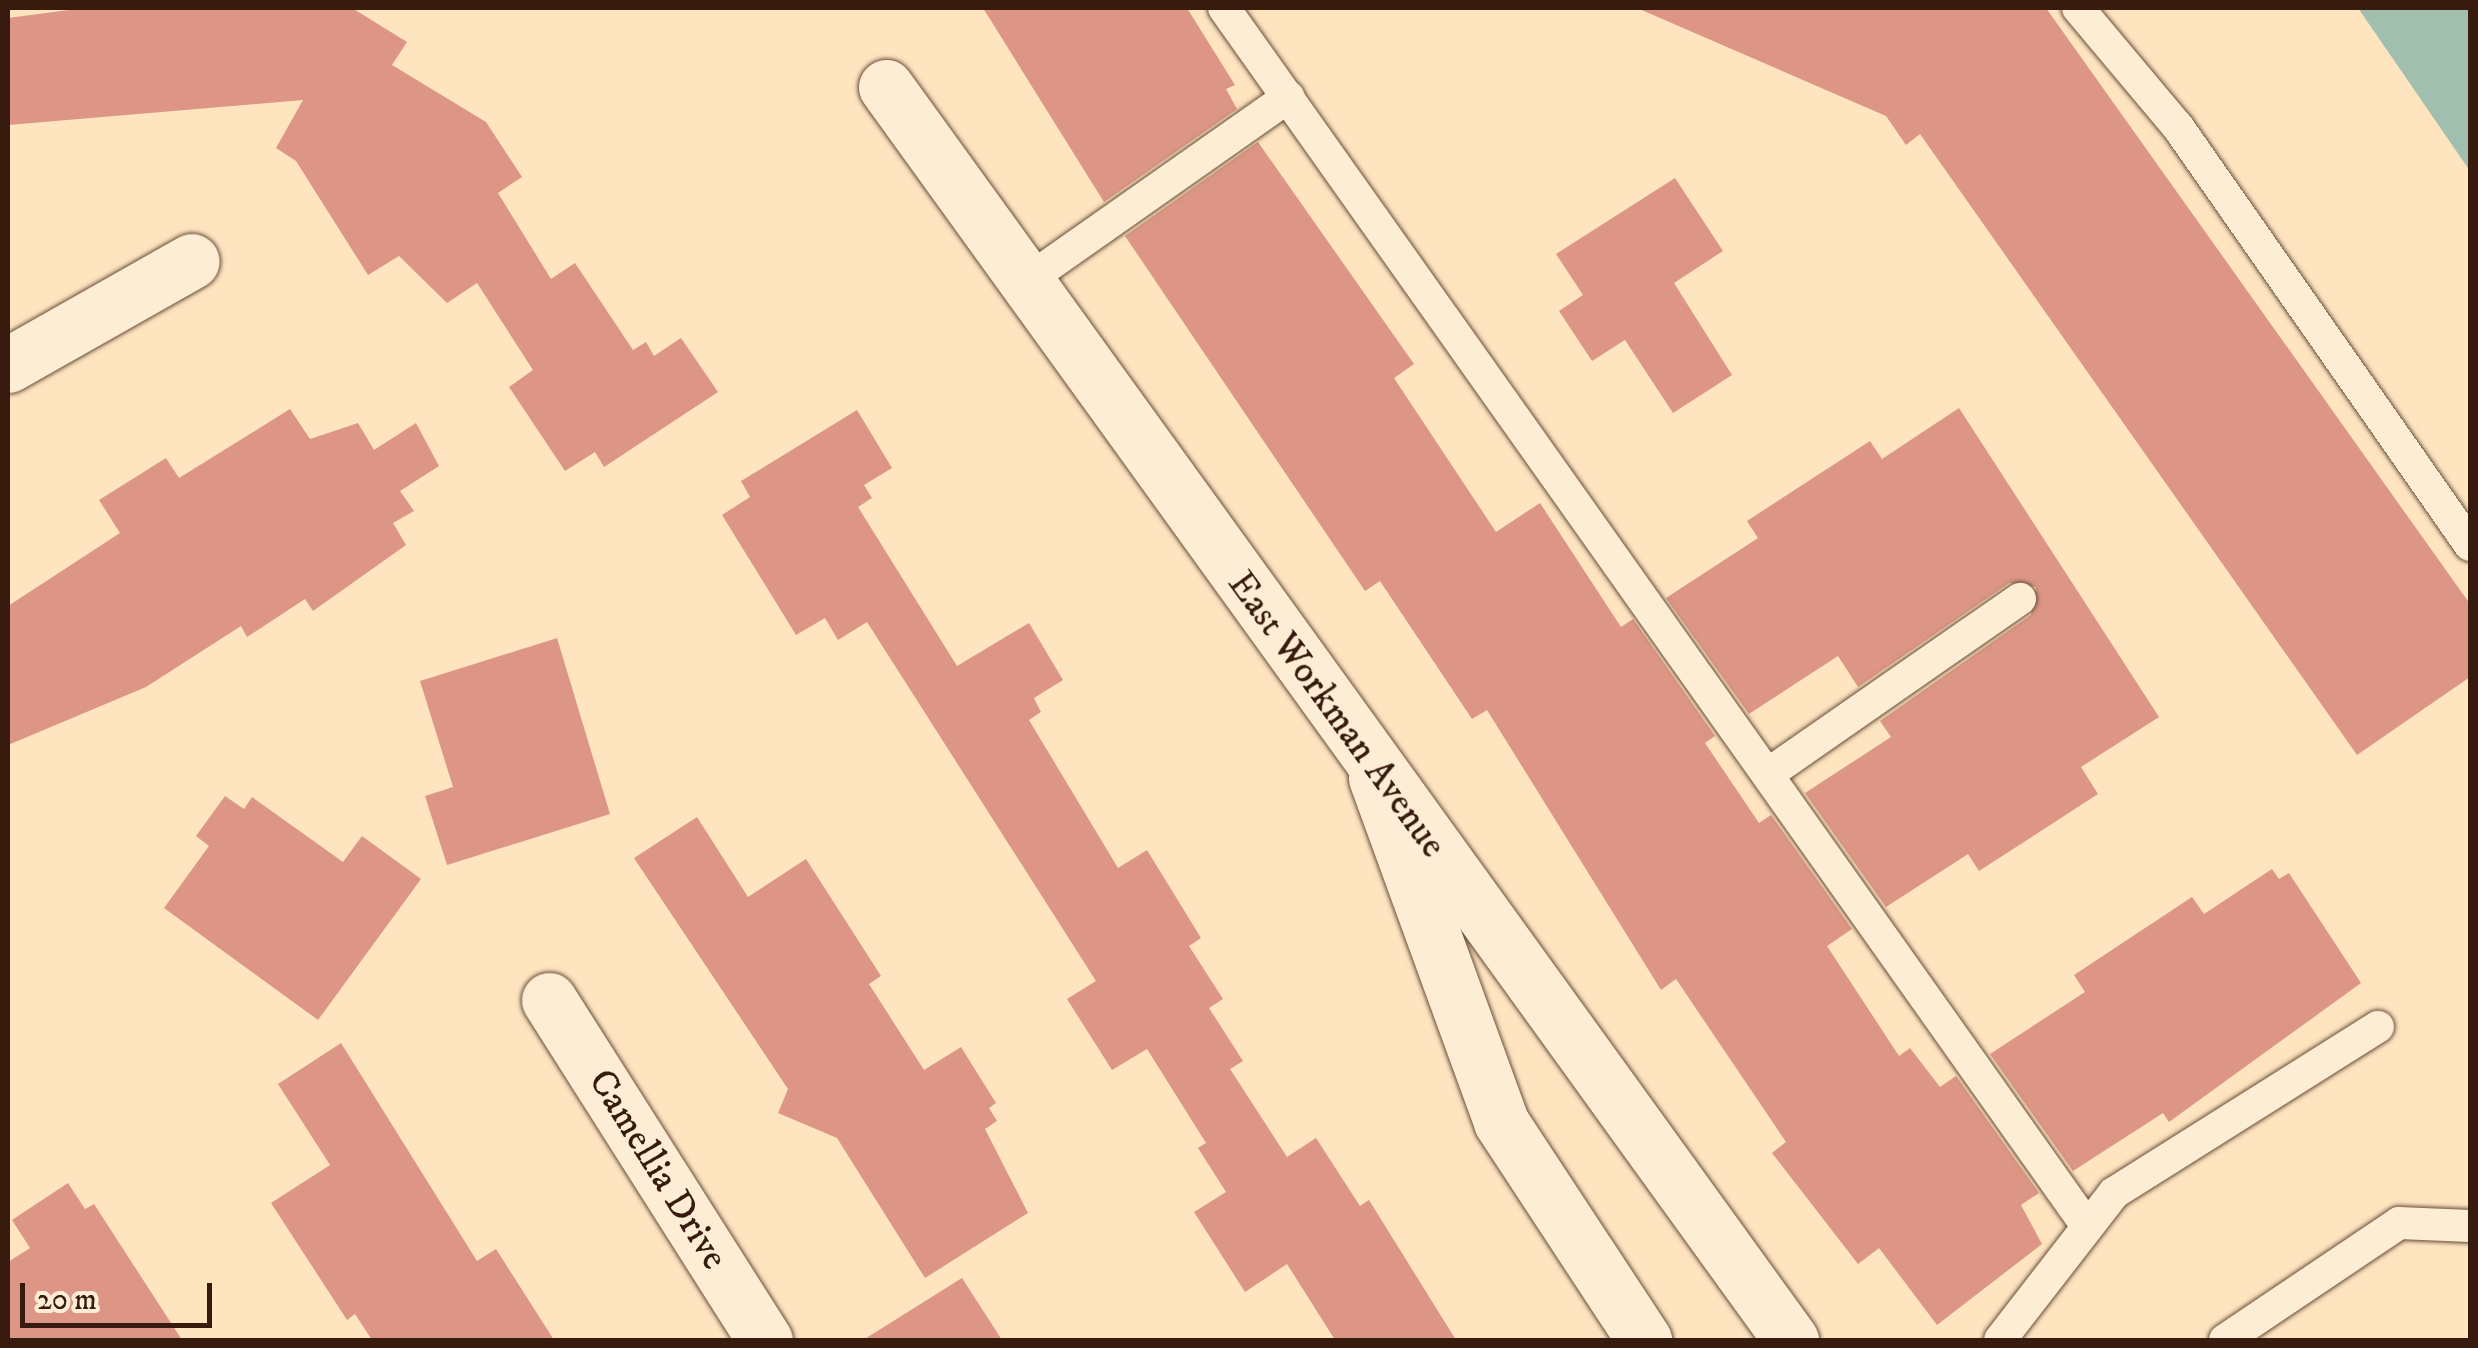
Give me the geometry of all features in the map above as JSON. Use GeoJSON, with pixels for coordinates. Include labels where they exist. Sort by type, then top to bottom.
{"type":"FeatureCollection","features":[{"type":"Feature","properties":{"kind":"street","name":"East Workman Avenue"},"geometry":{"type":"LineString","coordinates":[[886,87],[1790,1340]]}},
{"type":"Feature","properties":{"kind":"street"},"geometry":{"type":"LineString","coordinates":[[8,365],[192,262]]}},
{"type":"Feature","properties":{"kind":"street"},"geometry":{"type":"LineString","coordinates":[[1371,763],[1500,1122],[1644,1340]]}},
{"type":"Feature","properties":{"kind":"street","name":"Camellia Drive"},"geometry":{"type":"LineString","coordinates":[[548,1000],[765,1340]]}},
{"type":"Feature","properties":{"kind":"lane"},"geometry":{"type":"LineString","coordinates":[[1224,8],[2087,1226]]}},
{"type":"Feature","properties":{"kind":"lane"},"geometry":{"type":"LineString","coordinates":[[2078,8],[2178,127],[2470,545]]}},
{"type":"Feature","properties":{"kind":"lane"},"geometry":{"type":"LineString","coordinates":[[1025,282],[1288,97]]}},
{"type":"Feature","properties":{"kind":"lane"},"geometry":{"type":"LineString","coordinates":[[1768,774],[2020,599]]}},
{"type":"Feature","properties":{"kind":"lane"},"geometry":{"type":"LineString","coordinates":[[2000,1340],[2067,1265],[2087,1226],[2114,1193],[2378,1027]]}},
{"type":"Feature","properties":{"kind":"lane"},"geometry":{"type":"LineString","coordinates":[[2231,1339],[2399,1224],[2470,1226]]}},
{"type":"Feature","properties":{"kind":"shaded area"},"geometry":{"type":"Polygon","coordinates":[[[2358,8],[2470,8],[2470,171],[2358,8]]]}},
{"type":"Feature","properties":{"kind":"building"},"geometry":{"type":"Polygon","coordinates":[[[84,8],[352,8],[407,42],[392,65],[486,122],[522,177],[498,193],[551,279],[575,263],[633,350],[646,342],[654,356],[681,338],[718,392],[604,467],[595,452],[565,471],[509,387],[533,370],[477,283],[447,303],[399,256],[368,275],[296,161],[276,148],[303,100],[8,125],[8,18],[84,8]]]}},
{"type":"Feature","properties":{"kind":"building"},"geometry":{"type":"Polygon","coordinates":[[[983,8],[1187,8],[1235,85],[1226,89],[1237,109],[1104,202],[983,8]]]}},
{"type":"Feature","properties":{"kind":"building"},"geometry":{"type":"Polygon","coordinates":[[[1637,8],[2046,8],[2470,604],[2470,677],[2357,755],[1920,134],[1906,145],[1886,116],[1637,8]]]}},
{"type":"Feature","properties":{"kind":"building"},"geometry":{"type":"Polygon","coordinates":[[[1258,142],[1414,364],[1394,378],[1496,532],[1540,503],[1621,627],[1633,619],[1715,736],[1705,743],[1759,823],[1771,815],[1852,929],[1827,946],[1899,1056],[1910,1048],[1940,1087],[1956,1076],[2039,1193],[2021,1205],[2042,1244],[1937,1325],[1879,1248],[1858,1264],[1772,1153],[1786,1142],[1676,979],[1661,990],[1487,710],[1472,719],[1380,581],[1365,591],[1125,236],[1258,142]]]}},
{"type":"Feature","properties":{"kind":"building"},"geometry":{"type":"Polygon","coordinates":[[[1675,178],[1723,251],[1674,283],[1732,375],[1673,413],[1625,340],[1592,361],[1559,311],[1583,295],[1556,254],[1675,178]]]}},
{"type":"Feature","properties":{"kind":"building"},"geometry":{"type":"Polygon","coordinates":[[[1959,408],[2159,717],[2081,767],[2098,794],[1979,871],[1968,854],[1886,907],[1805,793],[1891,737],[1880,721],[2031,615],[2036,587],[2009,583],[1858,687],[1838,656],[1749,714],[1666,598],[1758,538],[1747,521],[1870,441],[1882,459],[1959,408]]]}},
{"type":"Feature","properties":{"kind":"building"},"geometry":{"type":"Polygon","coordinates":[[[290,409],[310,439],[358,423],[374,450],[416,423],[439,466],[400,491],[414,511],[393,523],[406,545],[313,611],[305,599],[247,637],[241,626],[146,687],[8,745],[8,606],[120,533],[99,500],[166,458],[179,478],[290,409]]]}},
{"type":"Feature","properties":{"kind":"building"},"geometry":{"type":"Polygon","coordinates":[[[857,410],[892,468],[864,485],[872,498],[858,507],[957,666],[1029,623],[1063,680],[1034,698],[1041,712],[1029,720],[1118,868],[1147,850],[1201,938],[1189,946],[1223,999],[1209,1008],[1243,1061],[1230,1069],[1287,1157],[1316,1138],[1360,1206],[1369,1200],[1456,1340],[1335,1340],[1287,1264],[1245,1292],[1194,1212],[1226,1192],[1198,1148],[1206,1143],[1147,1049],[1112,1070],[1067,999],[1096,981],[867,622],[838,640],[825,618],[796,635],[722,515],[750,497],[741,481],[857,410]]]}},
{"type":"Feature","properties":{"kind":"building"},"geometry":{"type":"Polygon","coordinates":[[[557,638],[610,814],[447,865],[425,796],[453,787],[420,681],[557,638]]]}},
{"type":"Feature","properties":{"kind":"building"},"geometry":{"type":"Polygon","coordinates":[[[225,796],[244,809],[252,797],[343,862],[362,836],[421,879],[318,1020],[164,908],[209,846],[196,836],[225,796]]]}},
{"type":"Feature","properties":{"kind":"building"},"geometry":{"type":"Polygon","coordinates":[[[697,817],[748,897],[806,859],[881,976],[869,984],[924,1070],[961,1047],[996,1103],[989,1108],[997,1121],[985,1129],[1028,1213],[925,1278],[837,1138],[778,1113],[788,1089],[634,858],[697,817]]]}},
{"type":"Feature","properties":{"kind":"building"},"geometry":{"type":"Polygon","coordinates":[[[2272,869],[2279,879],[2289,873],[2361,983],[2169,1122],[2163,1113],[2073,1171],[1990,1054],[2085,992],[2074,975],[2192,897],[2204,914],[2272,869]]]}},
{"type":"Feature","properties":{"kind":"building"},"geometry":{"type":"Polygon","coordinates":[[[341,1043],[477,1261],[496,1249],[554,1340],[372,1340],[355,1314],[347,1320],[271,1203],[330,1165],[278,1084],[341,1043]]]}},
{"type":"Feature","properties":{"kind":"building"},"geometry":{"type":"Polygon","coordinates":[[[68,1183],[85,1209],[94,1204],[182,1340],[8,1340],[8,1262],[30,1248],[12,1220],[68,1183]]]}},
{"type":"Feature","properties":{"kind":"building"},"geometry":{"type":"Polygon","coordinates":[[[962,1278],[1002,1340],[863,1340],[962,1278]]]}}]}
